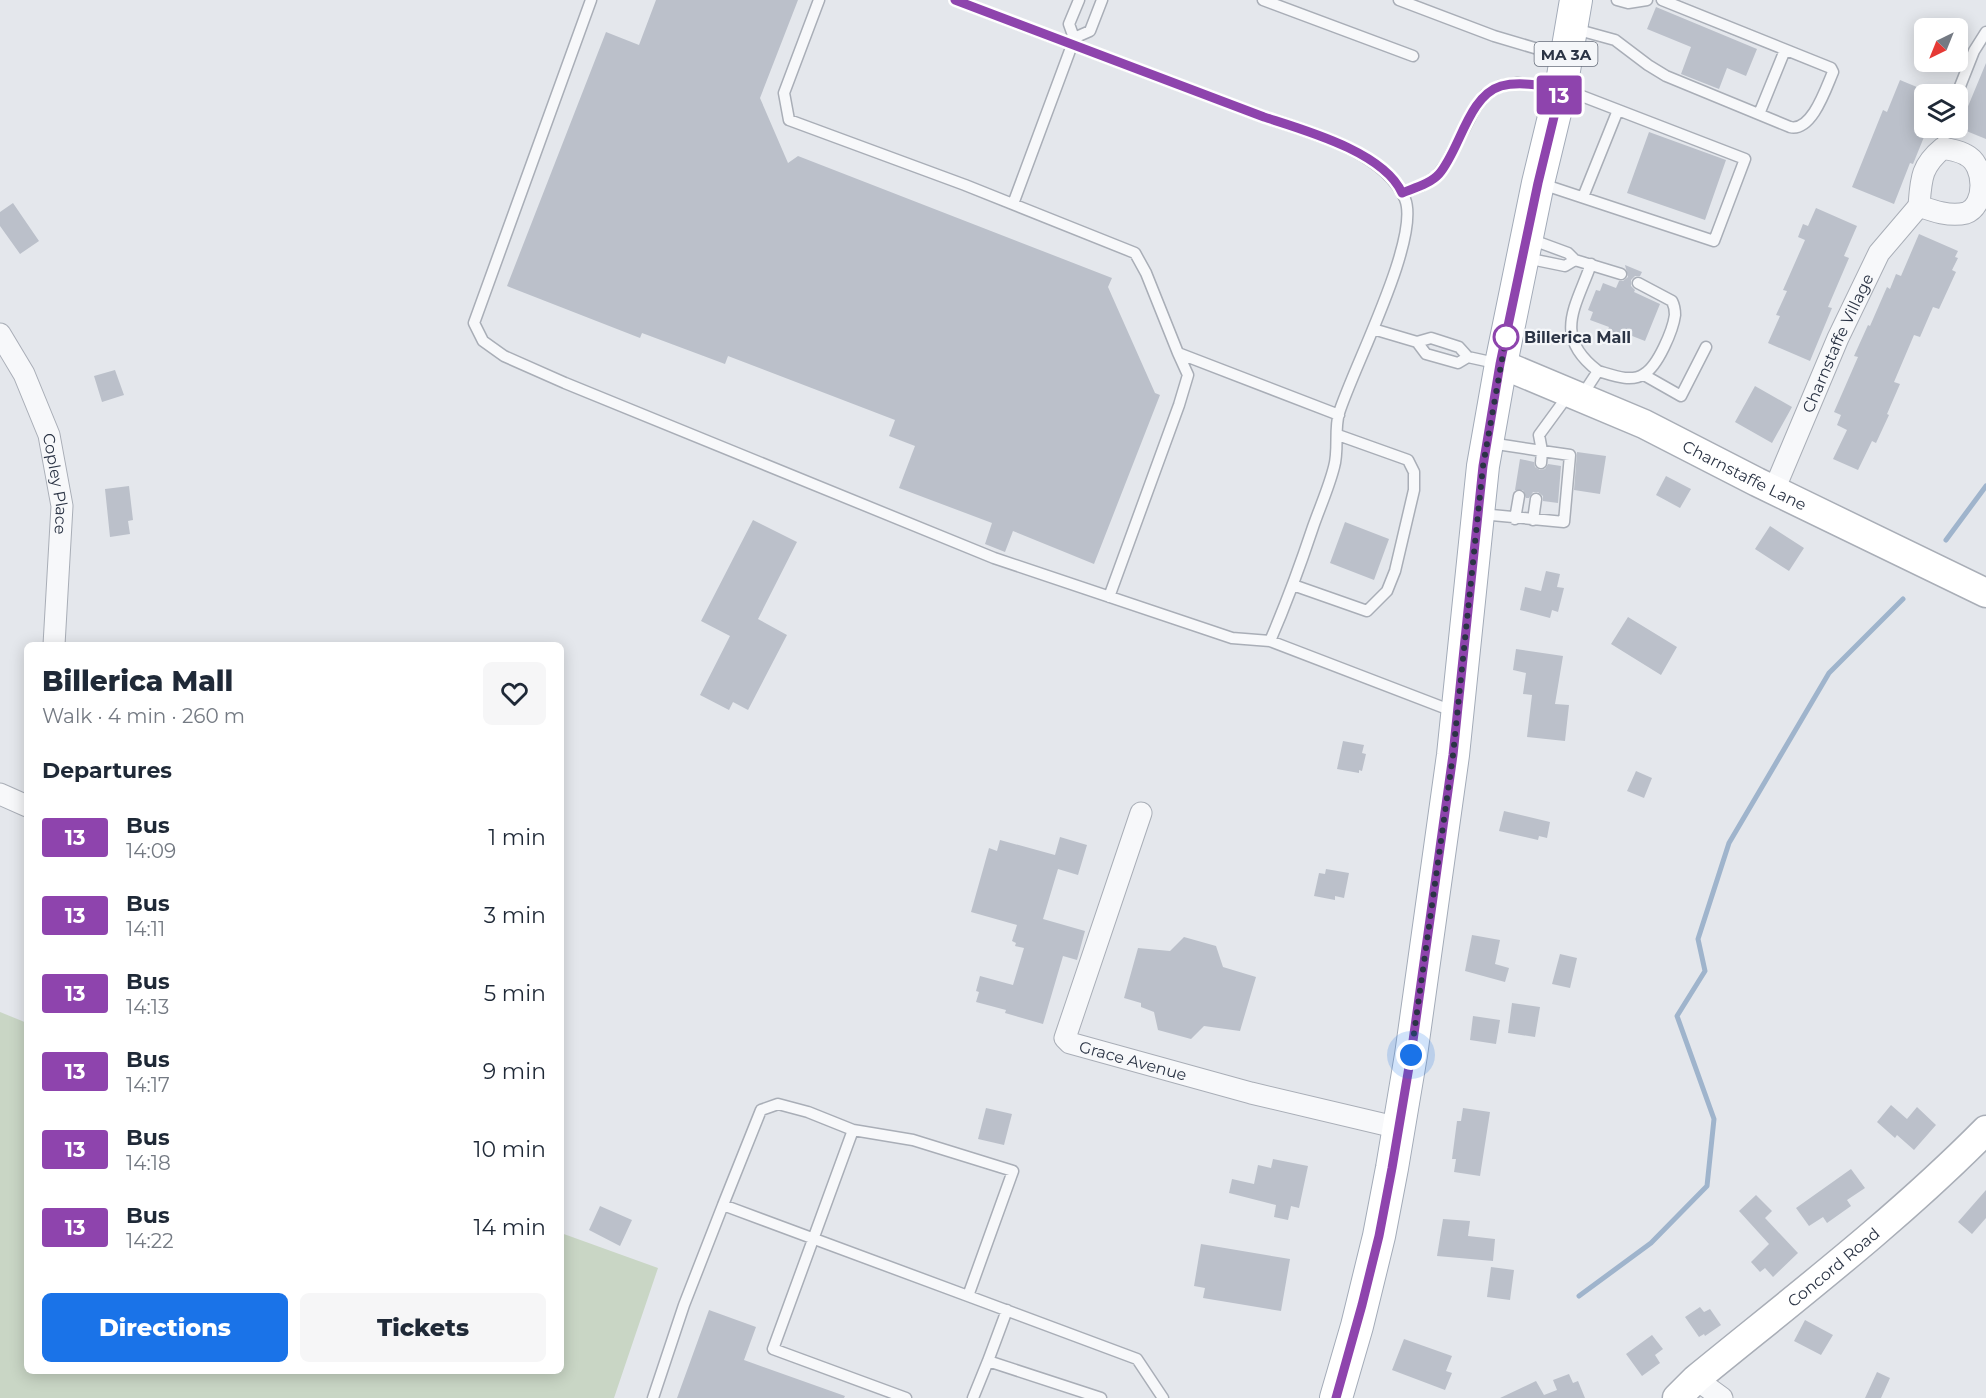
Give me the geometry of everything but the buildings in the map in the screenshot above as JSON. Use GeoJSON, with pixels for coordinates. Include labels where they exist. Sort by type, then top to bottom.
{"type":"FeatureCollection","features":[{"type":"Feature","properties":{"kind":"main road","name":"MA 3A"},"geometry":{"type":"LineString","coordinates":[[1336,1398],[1357,1326],[1379,1236],[1399,1128],[1458,712],[1486,442],[1538,183],[1561,88],[1571,28]]}},
{"type":"Feature","properties":{"kind":"main road","name":"Charnstaffe Lane"},"geometry":{"type":"LineString","coordinates":[[1500,364],[1644,424],[1986,593]]}},
{"type":"Feature","properties":{"kind":"main road","name":"Concord Road"},"geometry":{"type":"LineString","coordinates":[[1662,1398],[1686,1388],[1877,1232],[1983,1139]]}},
{"type":"Feature","properties":{"kind":"street"},"geometry":{"type":"LineString","coordinates":[[1944,138],[1968,155],[1979,169],[1983,185],[1980,201],[1967,213],[1941,214],[1919,206],[1920,182],[1929,159],[1944,138]]}},
{"type":"Feature","properties":{"kind":"street","name":"Charnstaffe Village"},"geometry":{"type":"LineString","coordinates":[[1774,490],[1838,338],[1879,253],[1919,206]]}},
{"type":"Feature","properties":{"kind":"street","name":"Copley Place"},"geometry":{"type":"LineString","coordinates":[[0,334],[24,374],[49,435],[62,506],[54,642]]}},
{"type":"Feature","properties":{"kind":"street"},"geometry":{"type":"LineString","coordinates":[[0,794],[24,805]]}},
{"type":"Feature","properties":{"kind":"street","name":"Grace Avenue"},"geometry":{"type":"LineString","coordinates":[[1141,813],[1065,1038],[1070,1043],[1251,1093],[1399,1128]]}},
{"type":"Feature","properties":{"kind":"street"},"geometry":{"type":"LineString","coordinates":[[1686,1388],[1722,1398]]}},
{"type":"Feature","properties":{"kind":"lane"},"geometry":{"type":"LineString","coordinates":[[591,0],[474,323],[483,341],[504,356],[565,383],[994,558],[1232,638],[1269,641],[1458,712]]}},
{"type":"Feature","properties":{"kind":"lane"},"geometry":{"type":"LineString","coordinates":[[819,0],[784,93],[789,120],[1013,204],[1135,253],[1146,273],[1188,375],[1109,597]]}},
{"type":"Feature","properties":{"kind":"lane"},"geometry":{"type":"LineString","coordinates":[[955,0],[1073,42],[1264,117],[1316,134],[1368,159],[1386,171],[1402,193],[1406,202],[1408,222],[1405,240],[1339,415],[1335,465],[1293,585],[1269,641]]}},
{"type":"Feature","properties":{"kind":"lane"},"geometry":{"type":"LineString","coordinates":[[1013,204],[1073,42],[1069,24],[1078,0]]}},
{"type":"Feature","properties":{"kind":"lane"},"geometry":{"type":"LineString","coordinates":[[1263,0],[1413,56]]}},
{"type":"Feature","properties":{"kind":"lane"},"geometry":{"type":"LineString","coordinates":[[1399,0],[1494,36],[1571,28],[1615,40],[1666,76],[1795,128],[1806,124],[1833,72],[1829,67],[1662,0]]}},
{"type":"Feature","properties":{"kind":"lane"},"geometry":{"type":"LineString","coordinates":[[1617,0],[1628,3],[1647,0]]}},
{"type":"Feature","properties":{"kind":"lane"},"geometry":{"type":"LineString","coordinates":[[1073,42],[1090,31],[1098,1]]}},
{"type":"Feature","properties":{"kind":"lane"},"geometry":{"type":"LineString","coordinates":[[1961,84],[1974,51],[1986,32]]}},
{"type":"Feature","properties":{"kind":"lane"},"geometry":{"type":"LineString","coordinates":[[1759,114],[1785,50]]}},
{"type":"Feature","properties":{"kind":"lane"},"geometry":{"type":"LineString","coordinates":[[1402,193],[1421,186],[1437,176],[1446,164],[1474,110],[1485,95],[1500,86],[1518,83],[1561,88],[1745,159],[1714,241],[1538,183]]}},
{"type":"Feature","properties":{"kind":"lane"},"geometry":{"type":"LineString","coordinates":[[1583,197],[1618,110]]}},
{"type":"Feature","properties":{"kind":"lane"},"geometry":{"type":"LineString","coordinates":[[1525,248],[1565,266],[1575,260]]}},
{"type":"Feature","properties":{"kind":"lane"},"geometry":{"type":"LineString","coordinates":[[1525,248],[1568,253],[1575,260],[1621,274]]}},
{"type":"Feature","properties":{"kind":"lane"},"geometry":{"type":"LineString","coordinates":[[1591,264],[1571,313],[1572,334],[1578,353],[1598,371],[1623,379],[1644,375],[1655,363],[1671,330],[1675,312],[1672,301],[1638,283]]}},
{"type":"Feature","properties":{"kind":"lane"},"geometry":{"type":"LineString","coordinates":[[1373,329],[1417,342],[1431,338],[1460,347],[1468,357],[1500,364]]}},
{"type":"Feature","properties":{"kind":"lane"},"geometry":{"type":"LineString","coordinates":[[1417,342],[1426,354],[1458,363],[1468,357]]}},
{"type":"Feature","properties":{"kind":"lane"},"geometry":{"type":"LineString","coordinates":[[1644,375],[1681,396],[1706,347]]}},
{"type":"Feature","properties":{"kind":"lane"},"geometry":{"type":"LineString","coordinates":[[1178,353],[1339,415]]}},
{"type":"Feature","properties":{"kind":"lane"},"geometry":{"type":"LineString","coordinates":[[1541,463],[1542,451],[1539,435],[1598,371]]}},
{"type":"Feature","properties":{"kind":"lane"},"geometry":{"type":"LineString","coordinates":[[1293,585],[1367,611],[1387,591],[1395,572],[1414,490],[1414,472],[1408,460],[1338,435]]}},
{"type":"Feature","properties":{"kind":"lane"},"geometry":{"type":"LineString","coordinates":[[1478,514],[1564,522],[1570,455],[1486,442]]}},
{"type":"Feature","properties":{"kind":"lane"},"geometry":{"type":"LineString","coordinates":[[1524,460],[1526,448]]}},
{"type":"Feature","properties":{"kind":"lane"},"geometry":{"type":"LineString","coordinates":[[1515,519],[1519,496]]}},
{"type":"Feature","properties":{"kind":"lane"},"geometry":{"type":"LineString","coordinates":[[1533,520],[1536,500]]}},
{"type":"Feature","properties":{"kind":"lane"},"geometry":{"type":"LineString","coordinates":[[653,1398],[684,1305],[761,1110],[778,1104],[808,1112],[853,1130],[913,1140],[1013,1171],[968,1296]]}},
{"type":"Feature","properties":{"kind":"lane"},"geometry":{"type":"LineString","coordinates":[[853,1130],[773,1349],[906,1398]]}},
{"type":"Feature","properties":{"kind":"lane"},"geometry":{"type":"LineString","coordinates":[[723,1205],[1137,1359],[1163,1398]]}},
{"type":"Feature","properties":{"kind":"lane"},"geometry":{"type":"LineString","coordinates":[[973,1398],[1007,1310]]}},
{"type":"Feature","properties":{"kind":"lane"},"geometry":{"type":"LineString","coordinates":[[988,1361],[1101,1398]]}},
{"type":"Feature","properties":{"kind":"green space"},"geometry":{"type":"Polygon","coordinates":[[[0,1012],[24,1022],[24,1374],[564,1374],[564,1234],[658,1268],[614,1398],[0,1398],[0,1012]]]}},
{"type":"Feature","properties":{"kind":"waterway"},"geometry":{"type":"LineString","coordinates":[[1946,540],[1986,486]]}},
{"type":"Feature","properties":{"kind":"waterway"},"geometry":{"type":"LineString","coordinates":[[1579,1296],[1651,1243],[1707,1186],[1714,1119],[1677,1016],[1705,971],[1698,939],[1729,843],[1829,673],[1903,599]]}},
{"type":"Feature","properties":{"kind":"bus line","name":"13"},"geometry":{"type":"LineString","coordinates":[[955,0],[1264,117],[1316,134],[1368,159],[1386,171],[1402,193],[1421,186],[1437,176],[1446,164],[1474,110],[1485,95],[1500,86],[1518,83],[1561,88],[1538,183],[1500,364],[1483,466],[1453,755],[1411,1055],[1392,1168],[1379,1236],[1357,1326],[1336,1398]]}},
{"type":"Feature","properties":{"kind":"place","name":"Billerica Mall"},"geometry":{"type":"Point","coordinates":[1506,337]}},
{"type":"Feature","properties":{"kind":"route"},"geometry":{"type":"LineString","coordinates":[[1411,1055],[1453,755],[1483,466],[1506,337]]}}]}
